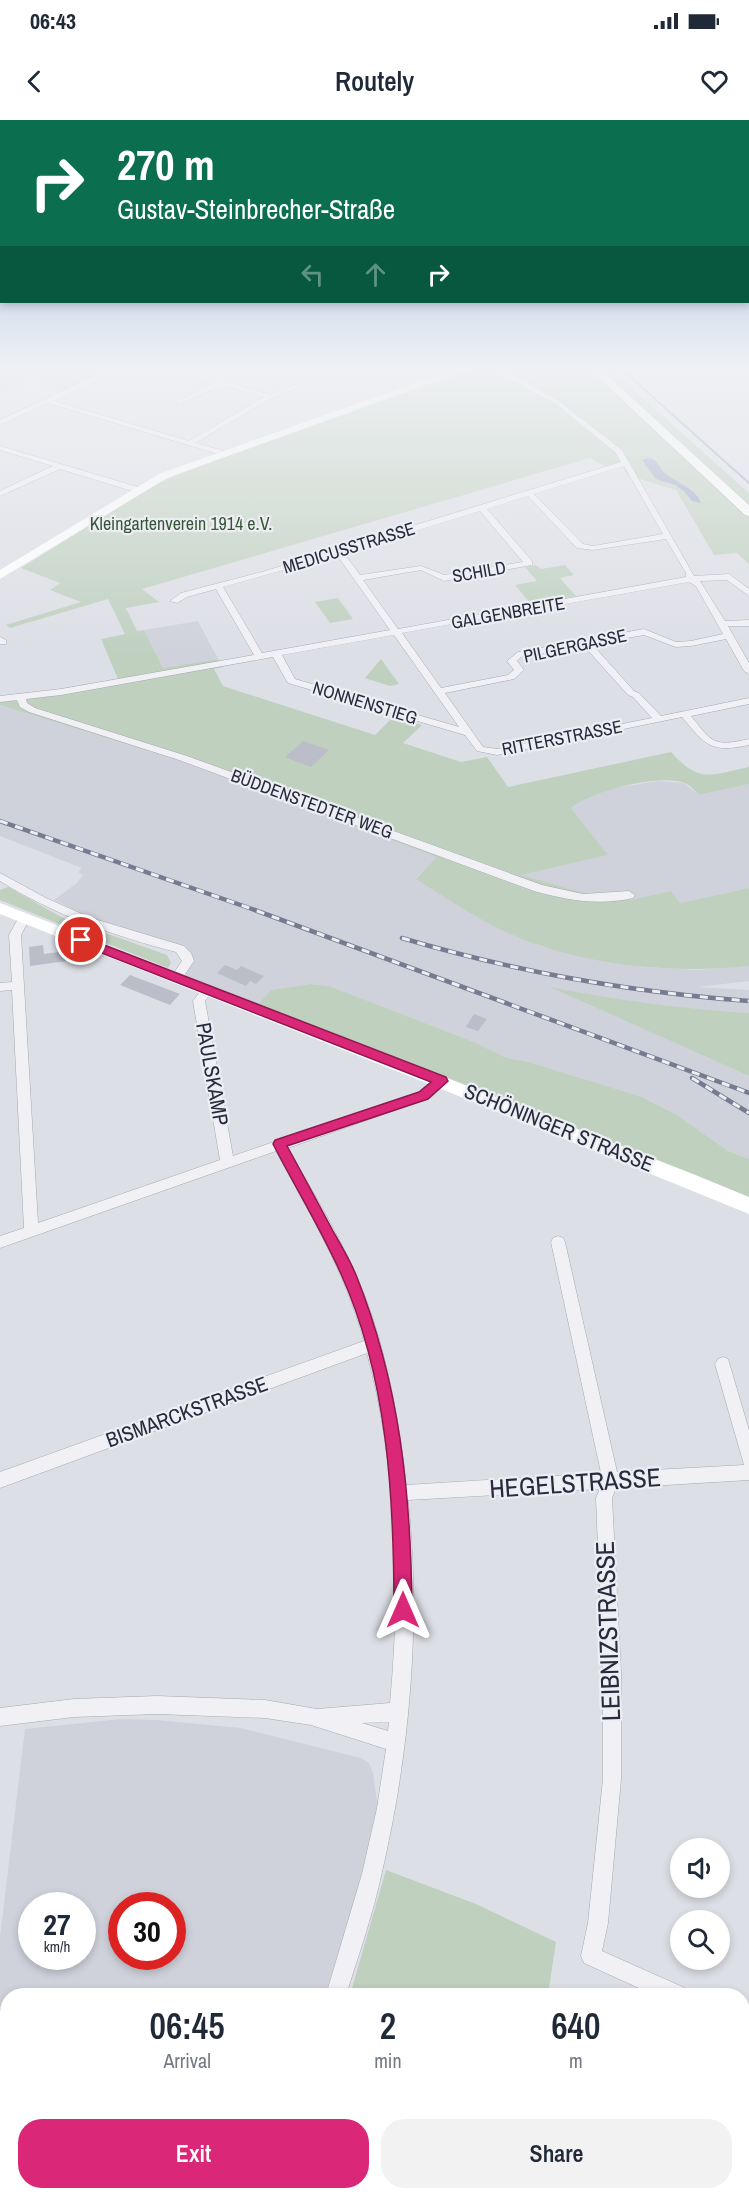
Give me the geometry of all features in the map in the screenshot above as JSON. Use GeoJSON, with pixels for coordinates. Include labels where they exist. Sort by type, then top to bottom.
{"type":"FeatureCollection","features":[{"type":"Feature","properties":{"kind":"main road"},"geometry":{"type":"LineString","coordinates":[[0,575],[138,490],[172,472],[202,462]]}},
{"type":"Feature","properties":{"kind":"main road"},"geometry":{"type":"LineString","coordinates":[[695,462],[749,512]]}},
{"type":"Feature","properties":{"kind":"main road","name":"SCHÖNINGER STRASSE"},"geometry":{"type":"LineString","coordinates":[[0,908],[441,1081],[746,1206]]}},
{"type":"Feature","properties":{"kind":"street"},"geometry":{"type":"LineString","coordinates":[[45,462],[138,490]]}},
{"type":"Feature","properties":{"kind":"street","name":"MEDICUSSTRASSE"},"geometry":{"type":"LineString","coordinates":[[174,601],[184,595],[339,552],[627,463]]}},
{"type":"Feature","properties":{"kind":"street"},"geometry":{"type":"LineString","coordinates":[[627,463],[690,573],[690,579],[699,584],[749,671]]}},
{"type":"Feature","properties":{"kind":"street"},"geometry":{"type":"LineString","coordinates":[[0,494],[60,466]]}},
{"type":"Feature","properties":{"kind":"street"},"geometry":{"type":"LineString","coordinates":[[528,492],[580,546],[593,548],[668,536]]}},
{"type":"Feature","properties":{"kind":"street","name":"SCHILD"},"geometry":{"type":"LineString","coordinates":[[360,578],[421,567],[429,569],[435,576],[444,578],[529,563],[480,507]]}},
{"type":"Feature","properties":{"kind":"street","name":"RITTERSTRASSE"},"geometry":{"type":"LineString","coordinates":[[339,552],[360,578],[480,749],[497,752],[749,701]]}},
{"type":"Feature","properties":{"kind":"street","name":"GALGENBREITE"},"geometry":{"type":"LineString","coordinates":[[21,699],[690,579],[726,577],[749,592]]}},
{"type":"Feature","properties":{"kind":"street"},"geometry":{"type":"LineString","coordinates":[[219,587],[259,656]]}},
{"type":"Feature","properties":{"kind":"street"},"geometry":{"type":"LineString","coordinates":[[723,624],[749,623]]}},
{"type":"Feature","properties":{"kind":"street","name":"PILGERGASSE"},"geometry":{"type":"LineString","coordinates":[[440,691],[511,677],[519,670],[512,661],[518,655],[644,632],[657,633],[666,643],[677,645],[728,636]]}},
{"type":"Feature","properties":{"kind":"street"},"geometry":{"type":"LineString","coordinates":[[586,643],[658,719]]}},
{"type":"Feature","properties":{"kind":"street","name":"NONNENSTIEG"},"geometry":{"type":"LineString","coordinates":[[276,653],[291,681],[469,733]]}},
{"type":"Feature","properties":{"kind":"street"},"geometry":{"type":"LineString","coordinates":[[0,699],[21,699]]}},
{"type":"Feature","properties":{"kind":"street","name":"BÜDDENSTEDTER WEG"},"geometry":{"type":"LineString","coordinates":[[21,699],[23,705],[32,710],[183,758],[537,888],[584,899],[598,900],[629,895]]}},
{"type":"Feature","properties":{"kind":"street"},"geometry":{"type":"LineString","coordinates":[[684,714],[712,746],[722,748],[749,742]]}},
{"type":"Feature","properties":{"kind":"street"},"geometry":{"type":"LineString","coordinates":[[0,876],[39,901],[72,915],[180,949],[189,961],[177,977]]}},
{"type":"Feature","properties":{"kind":"street"},"geometry":{"type":"LineString","coordinates":[[24,918],[15,935],[31,1231]]}},
{"type":"Feature","properties":{"kind":"street"},"geometry":{"type":"LineString","coordinates":[[0,987],[18,985]]}},
{"type":"Feature","properties":{"kind":"street","name":"PAULSKAMP"},"geometry":{"type":"LineString","coordinates":[[208,989],[199,1001],[227,1163]]}},
{"type":"Feature","properties":{"kind":"street"},"geometry":{"type":"LineString","coordinates":[[0,1242],[424,1095],[441,1081]]}},
{"type":"Feature","properties":{"kind":"street"},"geometry":{"type":"LineString","coordinates":[[279,1144],[348,1274],[373,1344],[395,1448],[400,1493],[403,1615],[398,1712],[385,1812],[372,1874],[338,1988]]}},
{"type":"Feature","properties":{"kind":"street","name":"LEIBNIZSTRASSE"},"geometry":{"type":"LineString","coordinates":[[558,1242],[611,1481],[604,1498],[604,1509],[611,1661],[612,1779],[598,1923],[591,1956],[650,1988]]}},
{"type":"Feature","properties":{"kind":"street","name":"BISMARCKSTRASSE"},"geometry":{"type":"LineString","coordinates":[[0,1479],[373,1344]]}},
{"type":"Feature","properties":{"kind":"street"},"geometry":{"type":"LineString","coordinates":[[723,1364],[749,1459]]}},
{"type":"Feature","properties":{"kind":"street","name":"HEGELSTRASSE"},"geometry":{"type":"LineString","coordinates":[[400,1493],[749,1472]]}},
{"type":"Feature","properties":{"kind":"street"},"geometry":{"type":"LineString","coordinates":[[0,1717],[74,1708],[158,1705],[265,1709],[311,1716],[394,1743]]}},
{"type":"Feature","properties":{"kind":"street"},"geometry":{"type":"LineString","coordinates":[[311,1716],[398,1712]]}},
{"type":"Feature","properties":{"kind":"shaded area"},"geometry":{"type":"Polygon","coordinates":[[[198,621],[218,659],[163,668],[144,630],[198,621]]]}},
{"type":"Feature","properties":{"kind":"shaded area"},"geometry":{"type":"Polygon","coordinates":[[[0,705],[187,763],[438,857],[416,878],[513,935],[543,947],[644,967],[697,970],[749,966],[749,981],[697,987],[749,990],[749,1013],[691,1010],[615,1000],[554,988],[749,1076],[749,1159],[728,1151],[677,1115],[642,1097],[529,1062],[507,1058],[469,1040],[329,986],[311,984],[271,990],[258,1004],[179,973],[186,958],[181,953],[101,923],[54,900],[77,883],[83,875],[78,872],[82,868],[0,836],[0,705]]]}},
{"type":"Feature","properties":{"kind":"shaded area"},"geometry":{"type":"Polygon","coordinates":[[[659,781],[684,783],[699,795],[749,784],[749,888],[680,903],[671,891],[629,900],[592,895],[520,875],[608,855],[571,808],[585,798],[609,789],[659,781]]]}},
{"type":"Feature","properties":{"kind":"shaded area"},"geometry":{"type":"Polygon","coordinates":[[[121,1719],[241,1728],[361,1758],[369,1763],[373,1773],[378,1809],[365,1872],[327,1988],[0,1988],[0,1937],[25,1729],[121,1719]]]}},
{"type":"Feature","properties":{"kind":"green space","name":"Kleingartenverein 1914 e.V."},"geometry":{"type":"Polygon","coordinates":[[[211,462],[576,462],[142,589],[159,602],[126,608],[137,631],[144,630],[163,668],[218,659],[223,667],[214,669],[223,686],[375,735],[394,716],[422,725],[403,743],[461,762],[487,757],[508,787],[671,752],[698,773],[724,773],[749,767],[749,784],[699,795],[685,783],[659,780],[626,785],[581,802],[571,808],[608,855],[521,875],[592,895],[623,893],[629,900],[671,891],[680,903],[749,888],[749,966],[660,968],[600,961],[542,946],[489,924],[416,879],[437,857],[187,763],[0,705],[0,697],[22,703],[36,693],[118,679],[101,639],[125,634],[108,599],[10,628],[6,625],[81,602],[50,590],[60,583],[21,568],[153,486],[211,462]]]}},
{"type":"Feature","properties":{"kind":"green space"},"geometry":{"type":"Polygon","coordinates":[[[597,462],[714,462],[749,493],[749,564],[737,553],[714,555],[676,490],[627,475],[623,467],[610,469],[597,462]]]}},
{"type":"Feature","properties":{"kind":"green space"},"geometry":{"type":"Polygon","coordinates":[[[536,565],[541,569],[565,565],[574,575],[560,578],[576,596],[531,604],[515,585],[537,581],[525,567],[536,565]]]}},
{"type":"Feature","properties":{"kind":"green space"},"geometry":{"type":"Polygon","coordinates":[[[338,598],[353,619],[330,623],[315,602],[338,598]]]}},
{"type":"Feature","properties":{"kind":"green space"},"geometry":{"type":"Polygon","coordinates":[[[381,659],[399,684],[390,686],[365,678],[381,659]]]}},
{"type":"Feature","properties":{"kind":"green space"},"geometry":{"type":"Polygon","coordinates":[[[8,887],[63,918],[167,955],[171,963],[168,968],[0,900],[0,890],[8,887]]]}},
{"type":"Feature","properties":{"kind":"green space"},"geometry":{"type":"Polygon","coordinates":[[[311,984],[329,986],[469,1040],[507,1058],[529,1062],[642,1097],[677,1115],[728,1151],[749,1159],[749,1199],[258,1004],[271,990],[311,984]]]}},
{"type":"Feature","properties":{"kind":"green space"},"geometry":{"type":"Polygon","coordinates":[[[550,987],[650,1003],[749,1013],[749,1076],[550,987]]]}},
{"type":"Feature","properties":{"kind":"green space"},"geometry":{"type":"Polygon","coordinates":[[[386,1870],[476,1904],[556,1942],[549,1988],[352,1988],[386,1870]]]}},
{"type":"Feature","properties":{"kind":"water"},"geometry":{"type":"Polygon","coordinates":[[[643,462],[656,462],[670,477],[695,493],[701,503],[692,501],[675,485],[656,479],[643,462]]]}},
{"type":"Feature","properties":{"kind":"building"},"geometry":{"type":"Polygon","coordinates":[[[303,741],[329,750],[311,767],[285,757],[303,741]]]}},
{"type":"Feature","properties":{"kind":"building"},"geometry":{"type":"Polygon","coordinates":[[[43,945],[44,954],[67,951],[67,961],[30,966],[29,947],[43,945]]]}},
{"type":"Feature","properties":{"kind":"building"},"geometry":{"type":"Polygon","coordinates":[[[225,965],[237,970],[241,966],[264,976],[256,984],[250,981],[246,986],[217,973],[225,965]]]}},
{"type":"Feature","properties":{"kind":"building"},"geometry":{"type":"Polygon","coordinates":[[[130,975],[180,994],[170,1005],[120,985],[130,975]]]}},
{"type":"Feature","properties":{"kind":"building"},"geometry":{"type":"Polygon","coordinates":[[[474,1014],[487,1019],[478,1031],[466,1027],[474,1014]]]}},
{"type":"Feature","properties":{"kind":"waterway"},"geometry":{"type":"LineString","coordinates":[[725,462],[749,483]]}},
{"type":"Feature","properties":{"kind":"railway"},"geometry":{"type":"LineString","coordinates":[[0,821],[252,909],[749,1093]]}},
{"type":"Feature","properties":{"kind":"railway"},"geometry":{"type":"LineString","coordinates":[[402,938],[488,961],[574,979],[661,992],[749,1001]]}},
{"type":"Feature","properties":{"kind":"railway"},"geometry":{"type":"LineString","coordinates":[[692,1078],[749,1113]]}},
{"type":"Feature","properties":{"kind":"route"},"geometry":{"type":"LineString","coordinates":[[81,940],[441,1081],[424,1095],[279,1144],[348,1274],[373,1344],[398,1471],[403,1553],[403,1610]]}}]}
